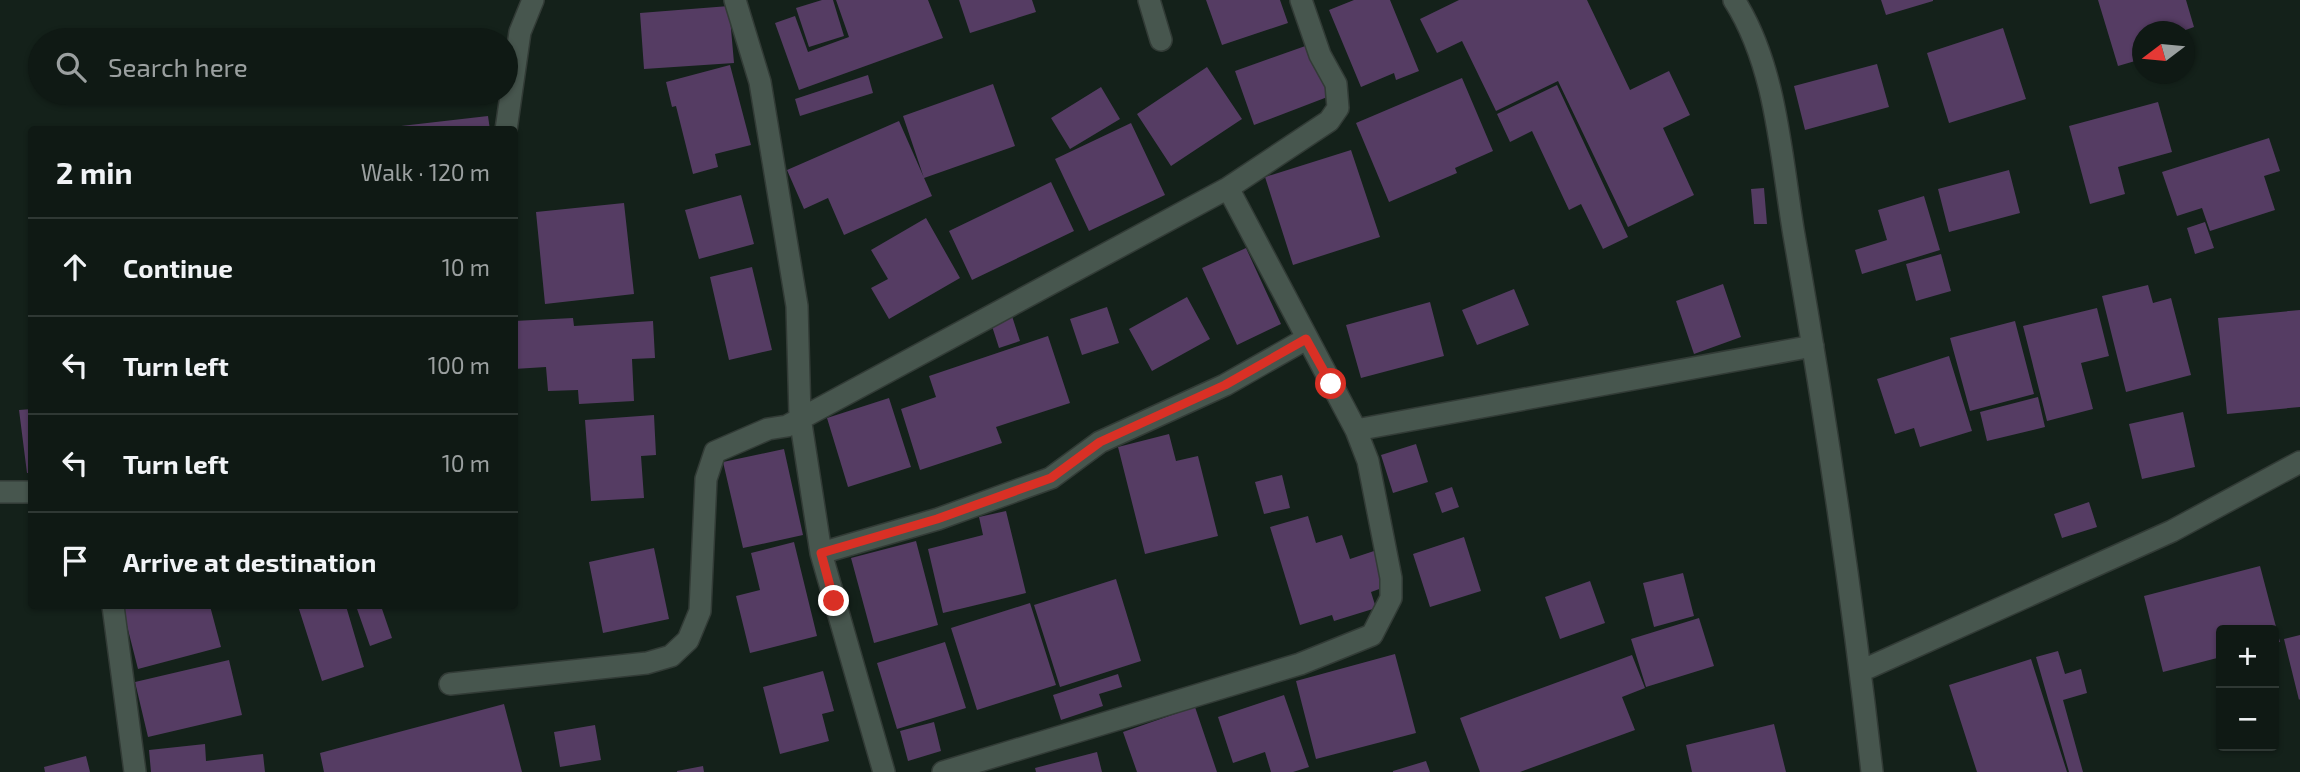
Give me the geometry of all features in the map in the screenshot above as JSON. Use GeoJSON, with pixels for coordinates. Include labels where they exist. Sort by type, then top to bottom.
{"type":"FeatureCollection","features":[{"type":"Feature","properties":{"kind":"street"},"geometry":{"type":"LineString","coordinates":[[518,46],[520,32],[533,0]]}},
{"type":"Feature","properties":{"kind":"street"},"geometry":{"type":"LineString","coordinates":[[735,0],[760,82],[793,279],[797,306],[800,417],[821,553],[884,772]]}},
{"type":"Feature","properties":{"kind":"street"},"geometry":{"type":"LineString","coordinates":[[1149,0],[1161,40]]}},
{"type":"Feature","properties":{"kind":"street"},"geometry":{"type":"LineString","coordinates":[[450,684],[647,663],[671,656],[688,640],[700,611],[706,479],[715,452],[768,429],[787,426],[1228,188],[1329,121],[1338,108],[1336,84],[1320,55],[1301,0]]}},
{"type":"Feature","properties":{"kind":"street"},"geometry":{"type":"LineString","coordinates":[[1734,0],[1745,17],[1767,78],[1813,346],[1861,671],[1872,772]]}},
{"type":"Feature","properties":{"kind":"street"},"geometry":{"type":"LineString","coordinates":[[507,126],[510,105]]}},
{"type":"Feature","properties":{"kind":"street"},"geometry":{"type":"LineString","coordinates":[[943,772],[1300,664],[1372,635],[1391,598],[1391,578],[1368,461],[1356,430],[1228,188]]}},
{"type":"Feature","properties":{"kind":"street"},"geometry":{"type":"LineString","coordinates":[[821,553],[937,519],[1051,478],[1100,442],[1225,385],[1306,339]]}},
{"type":"Feature","properties":{"kind":"street"},"geometry":{"type":"LineString","coordinates":[[1356,430],[1813,346]]}},
{"type":"Feature","properties":{"kind":"street"},"geometry":{"type":"LineString","coordinates":[[1861,671],[2172,531],[2300,462]]}},
{"type":"Feature","properties":{"kind":"street"},"geometry":{"type":"LineString","coordinates":[[0,492],[28,492]]}},
{"type":"Feature","properties":{"kind":"street"},"geometry":{"type":"LineString","coordinates":[[113,609],[135,772]]}},
{"type":"Feature","properties":{"kind":"building"},"geometry":{"type":"Polygon","coordinates":[[[822,0],[833,0],[844,36],[809,47],[796,8],[822,0]]]}},
{"type":"Feature","properties":{"kind":"building"},"geometry":{"type":"Polygon","coordinates":[[[836,0],[928,0],[943,38],[799,90],[775,23],[795,16],[808,52],[849,37],[836,0]]]}},
{"type":"Feature","properties":{"kind":"building"},"geometry":{"type":"Polygon","coordinates":[[[959,0],[1032,0],[1036,12],[970,33],[959,0]]]}},
{"type":"Feature","properties":{"kind":"building"},"geometry":{"type":"Polygon","coordinates":[[[1206,0],[1280,0],[1288,23],[1222,45],[1206,0]]]}},
{"type":"Feature","properties":{"kind":"building"},"geometry":{"type":"Polygon","coordinates":[[[1354,0],[1390,0],[1419,71],[1396,80],[1394,73],[1361,87],[1329,10],[1354,0]]]}},
{"type":"Feature","properties":{"kind":"building"},"geometry":{"type":"Polygon","coordinates":[[[1459,0],[1587,0],[1630,90],[1669,71],[1690,115],[1663,128],[1694,195],[1628,227],[1558,81],[1496,111],[1462,41],[1437,53],[1420,19],[1459,0]]]}},
{"type":"Feature","properties":{"kind":"building"},"geometry":{"type":"Polygon","coordinates":[[[1881,0],[1933,0],[1933,1],[1886,15],[1881,0]]]}},
{"type":"Feature","properties":{"kind":"building"},"geometry":{"type":"Polygon","coordinates":[[[2098,0],[2186,0],[2192,21],[2132,21],[2132,62],[2118,66],[2098,0]]]}},
{"type":"Feature","properties":{"kind":"building"},"geometry":{"type":"Polygon","coordinates":[[[729,6],[734,63],[644,69],[640,13],[729,6]]]}},
{"type":"Feature","properties":{"kind":"building"},"geometry":{"type":"Polygon","coordinates":[[[2003,28],[2026,99],[1949,123],[1927,53],[2003,28]]]}},
{"type":"Feature","properties":{"kind":"building"},"geometry":{"type":"Polygon","coordinates":[[[1311,44],[1330,96],[1254,125],[1235,71],[1311,44]]]}},
{"type":"Feature","properties":{"kind":"building"},"geometry":{"type":"Polygon","coordinates":[[[1877,64],[1889,107],[1805,130],[1794,86],[1877,64]]]}},
{"type":"Feature","properties":{"kind":"building"},"geometry":{"type":"Polygon","coordinates":[[[730,65],[751,145],[715,154],[718,167],[693,174],[676,106],[672,107],[666,82],[730,65]]]}},
{"type":"Feature","properties":{"kind":"building"},"geometry":{"type":"Polygon","coordinates":[[[1207,67],[1242,119],[1171,166],[1137,114],[1207,67]]]}},
{"type":"Feature","properties":{"kind":"building"},"geometry":{"type":"Polygon","coordinates":[[[868,75],[873,93],[800,116],[795,99],[868,75]]]}},
{"type":"Feature","properties":{"kind":"building"},"geometry":{"type":"Polygon","coordinates":[[[1462,78],[1493,151],[1455,168],[1457,173],[1389,202],[1356,123],[1462,78]]]}},
{"type":"Feature","properties":{"kind":"building"},"geometry":{"type":"Polygon","coordinates":[[[993,84],[1015,146],[924,178],[903,116],[993,84]]]}},
{"type":"Feature","properties":{"kind":"building"},"geometry":{"type":"Polygon","coordinates":[[[1557,85],[1628,237],[1603,249],[1581,204],[1569,210],[1532,131],[1510,142],[1497,114],[1557,85]]]}},
{"type":"Feature","properties":{"kind":"building"},"geometry":{"type":"Polygon","coordinates":[[[1101,87],[1120,119],[1070,149],[1051,118],[1101,87]]]}},
{"type":"Feature","properties":{"kind":"building"},"geometry":{"type":"Polygon","coordinates":[[[2158,102],[2172,152],[2118,167],[2125,194],[2090,204],[2069,126],[2158,102]]]}},
{"type":"Feature","properties":{"kind":"building"},"geometry":{"type":"Polygon","coordinates":[[[488,116],[489,126],[401,126],[488,116]]]}},
{"type":"Feature","properties":{"kind":"building"},"geometry":{"type":"Polygon","coordinates":[[[899,121],[932,196],[844,235],[828,198],[804,209],[787,170],[899,121]]]}},
{"type":"Feature","properties":{"kind":"building"},"geometry":{"type":"Polygon","coordinates":[[[1131,123],[1165,195],[1089,231],[1055,159],[1131,123]]]}},
{"type":"Feature","properties":{"kind":"building"},"geometry":{"type":"Polygon","coordinates":[[[2269,138],[2280,171],[2264,176],[2275,210],[2210,231],[2202,208],[2177,216],[2162,172],[2269,138]]]}},
{"type":"Feature","properties":{"kind":"building"},"geometry":{"type":"Polygon","coordinates":[[[1351,150],[1380,237],[1293,265],[1265,177],[1351,150]]]}},
{"type":"Feature","properties":{"kind":"building"},"geometry":{"type":"Polygon","coordinates":[[[2009,170],[2020,213],[1949,232],[1938,189],[2009,170]]]}},
{"type":"Feature","properties":{"kind":"building"},"geometry":{"type":"Polygon","coordinates":[[[1051,182],[1074,231],[972,280],[949,231],[1051,182]]]}},
{"type":"Feature","properties":{"kind":"building"},"geometry":{"type":"Polygon","coordinates":[[[1764,188],[1767,224],[1754,224],[1751,189],[1764,188]]]}},
{"type":"Feature","properties":{"kind":"building"},"geometry":{"type":"Polygon","coordinates":[[[741,195],[754,244],[699,259],[685,210],[741,195]]]}},
{"type":"Feature","properties":{"kind":"building"},"geometry":{"type":"Polygon","coordinates":[[[1924,196],[1940,250],[1862,274],[1855,250],[1887,240],[1878,210],[1924,196]]]}},
{"type":"Feature","properties":{"kind":"building"},"geometry":{"type":"Polygon","coordinates":[[[624,203],[634,294],[545,304],[536,212],[624,203]]]}},
{"type":"Feature","properties":{"kind":"building"},"geometry":{"type":"Polygon","coordinates":[[[926,218],[960,278],[889,319],[871,288],[888,279],[871,250],[926,218]]]}},
{"type":"Feature","properties":{"kind":"building"},"geometry":{"type":"Polygon","coordinates":[[[2205,222],[2214,248],[2195,254],[2187,228],[2205,222]]]}},
{"type":"Feature","properties":{"kind":"building"},"geometry":{"type":"Polygon","coordinates":[[[1246,248],[1281,324],[1237,345],[1202,268],[1246,248]]]}},
{"type":"Feature","properties":{"kind":"building"},"geometry":{"type":"Polygon","coordinates":[[[1941,254],[1951,291],[1916,301],[1906,264],[1941,254]]]}},
{"type":"Feature","properties":{"kind":"building"},"geometry":{"type":"Polygon","coordinates":[[[752,267],[772,350],[729,360],[710,277],[752,267]]]}},
{"type":"Feature","properties":{"kind":"building"},"geometry":{"type":"Polygon","coordinates":[[[1723,284],[1741,337],[1694,354],[1676,301],[1723,284]]]}},
{"type":"Feature","properties":{"kind":"building"},"geometry":{"type":"Polygon","coordinates":[[[2148,285],[2153,303],[2171,298],[2191,375],[2126,392],[2102,296],[2148,285]]]}},
{"type":"Feature","properties":{"kind":"building"},"geometry":{"type":"Polygon","coordinates":[[[1514,289],[1529,325],[1477,345],[1462,310],[1514,289]]]}},
{"type":"Feature","properties":{"kind":"building"},"geometry":{"type":"Polygon","coordinates":[[[1187,297],[1210,339],[1152,371],[1129,329],[1187,297]]]}},
{"type":"Feature","properties":{"kind":"building"},"geometry":{"type":"Polygon","coordinates":[[[1430,302],[1444,356],[1361,378],[1346,325],[1430,302]]]}},
{"type":"Feature","properties":{"kind":"building"},"geometry":{"type":"Polygon","coordinates":[[[1107,307],[1119,343],[1082,355],[1070,319],[1107,307]]]}},
{"type":"Feature","properties":{"kind":"building"},"geometry":{"type":"Polygon","coordinates":[[[2097,308],[2109,356],[2081,363],[2093,409],[2047,421],[2023,326],[2097,308]]]}},
{"type":"Feature","properties":{"kind":"building"},"geometry":{"type":"Polygon","coordinates":[[[2300,310],[2300,407],[2227,414],[2218,318],[2300,310]]]}},
{"type":"Feature","properties":{"kind":"building"},"geometry":{"type":"Polygon","coordinates":[[[1012,316],[1020,341],[999,348],[991,323],[1012,316]]]}},
{"type":"Feature","properties":{"kind":"building"},"geometry":{"type":"Polygon","coordinates":[[[573,318],[574,326],[653,321],[655,358],[632,359],[634,401],[579,404],[578,390],[548,391],[546,367],[518,369],[518,321],[573,318]]]}},
{"type":"Feature","properties":{"kind":"building"},"geometry":{"type":"Polygon","coordinates":[[[2015,321],[2034,394],[1970,411],[1950,338],[2015,321]]]}},
{"type":"Feature","properties":{"kind":"building"},"geometry":{"type":"Polygon","coordinates":[[[1048,336],[1070,403],[996,427],[1002,443],[920,470],[901,409],[936,397],[929,376],[1048,336]]]}},
{"type":"Feature","properties":{"kind":"building"},"geometry":{"type":"Polygon","coordinates":[[[1949,356],[1972,431],[1920,447],[1914,428],[1895,434],[1877,379],[1949,356]]]}},
{"type":"Feature","properties":{"kind":"building"},"geometry":{"type":"Polygon","coordinates":[[[2038,397],[2045,427],[1987,441],[1980,412],[2038,397]]]}},
{"type":"Feature","properties":{"kind":"building"},"geometry":{"type":"Polygon","coordinates":[[[889,398],[911,467],[848,487],[827,418],[889,398]]]}},
{"type":"Feature","properties":{"kind":"building"},"geometry":{"type":"Polygon","coordinates":[[[28,409],[28,473],[27,473],[19,410],[28,409]]]}},
{"type":"Feature","properties":{"kind":"building"},"geometry":{"type":"Polygon","coordinates":[[[2183,412],[2195,467],[2142,479],[2129,424],[2183,412]]]}},
{"type":"Feature","properties":{"kind":"building"},"geometry":{"type":"Polygon","coordinates":[[[654,415],[656,455],[641,456],[644,498],[591,501],[585,420],[654,415]]]}},
{"type":"Feature","properties":{"kind":"building"},"geometry":{"type":"Polygon","coordinates":[[[1169,434],[1176,461],[1198,456],[1218,536],[1145,554],[1118,447],[1169,434]]]}},
{"type":"Feature","properties":{"kind":"building"},"geometry":{"type":"Polygon","coordinates":[[[1416,444],[1428,482],[1393,493],[1381,455],[1416,444]]]}},
{"type":"Feature","properties":{"kind":"building"},"geometry":{"type":"Polygon","coordinates":[[[784,449],[803,535],[743,548],[723,462],[784,449]]]}},
{"type":"Feature","properties":{"kind":"building"},"geometry":{"type":"Polygon","coordinates":[[[1282,475],[1290,508],[1264,514],[1255,482],[1282,475]]]}},
{"type":"Feature","properties":{"kind":"building"},"geometry":{"type":"Polygon","coordinates":[[[1452,487],[1459,507],[1442,513],[1435,493],[1452,487]]]}},
{"type":"Feature","properties":{"kind":"building"},"geometry":{"type":"Polygon","coordinates":[[[2089,502],[2097,527],[2062,538],[2054,514],[2089,502]]]}},
{"type":"Feature","properties":{"kind":"building"},"geometry":{"type":"Polygon","coordinates":[[[1006,511],[1026,593],[943,613],[928,549],[983,535],[979,517],[1006,511]]]}},
{"type":"Feature","properties":{"kind":"building"},"geometry":{"type":"Polygon","coordinates":[[[1308,516],[1316,543],[1342,535],[1350,559],[1374,551],[1385,587],[1371,592],[1376,608],[1334,621],[1332,615],[1300,625],[1270,527],[1308,516]]]}},
{"type":"Feature","properties":{"kind":"building"},"geometry":{"type":"Polygon","coordinates":[[[1464,537],[1481,591],[1430,607],[1413,554],[1464,537]]]}},
{"type":"Feature","properties":{"kind":"building"},"geometry":{"type":"Polygon","coordinates":[[[916,541],[938,625],[874,643],[851,558],[916,541]]]}},
{"type":"Feature","properties":{"kind":"building"},"geometry":{"type":"Polygon","coordinates":[[[794,542],[817,636],[750,653],[736,596],[760,590],[751,553],[794,542]]]}},
{"type":"Feature","properties":{"kind":"building"},"geometry":{"type":"Polygon","coordinates":[[[654,548],[669,619],[603,633],[589,562],[654,548]]]}},
{"type":"Feature","properties":{"kind":"building"},"geometry":{"type":"Polygon","coordinates":[[[2260,566],[2276,625],[2216,625],[2216,658],[2163,672],[2144,596],[2260,566]]]}},
{"type":"Feature","properties":{"kind":"building"},"geometry":{"type":"Polygon","coordinates":[[[1683,573],[1694,616],[1654,627],[1643,583],[1683,573]]]}},
{"type":"Feature","properties":{"kind":"building"},"geometry":{"type":"Polygon","coordinates":[[[1116,579],[1141,661],[1060,687],[1034,605],[1116,579]]]}},
{"type":"Feature","properties":{"kind":"building"},"geometry":{"type":"Polygon","coordinates":[[[1590,581],[1605,623],[1560,639],[1545,597],[1590,581]]]}},
{"type":"Feature","properties":{"kind":"building"},"geometry":{"type":"Polygon","coordinates":[[[1030,603],[1056,685],[977,710],[951,628],[1030,603]]]}},
{"type":"Feature","properties":{"kind":"building"},"geometry":{"type":"Polygon","coordinates":[[[123,609],[211,609],[221,647],[138,669],[123,609]]]}},
{"type":"Feature","properties":{"kind":"building"},"geometry":{"type":"Polygon","coordinates":[[[299,609],[347,609],[364,667],[322,681],[299,609]]]}},
{"type":"Feature","properties":{"kind":"building"},"geometry":{"type":"Polygon","coordinates":[[[357,609],[382,609],[392,638],[370,646],[357,609]]]}},
{"type":"Feature","properties":{"kind":"building"},"geometry":{"type":"Polygon","coordinates":[[[1699,618],[1714,666],[1646,687],[1631,639],[1699,618]]]}},
{"type":"Feature","properties":{"kind":"building"},"geometry":{"type":"Polygon","coordinates":[[[2300,635],[2300,699],[2299,700],[2284,639],[2300,635]]]}},
{"type":"Feature","properties":{"kind":"building"},"geometry":{"type":"Polygon","coordinates":[[[945,642],[966,708],[897,729],[877,663],[945,642]]]}},
{"type":"Feature","properties":{"kind":"building"},"geometry":{"type":"Polygon","coordinates":[[[2058,651],[2065,674],[2081,669],[2087,693],[2063,700],[2083,772],[2069,772],[2036,657],[2058,651]]]}},
{"type":"Feature","properties":{"kind":"building"},"geometry":{"type":"Polygon","coordinates":[[[1395,654],[1416,733],[1316,759],[1296,681],[1395,654]]]}},
{"type":"Feature","properties":{"kind":"building"},"geometry":{"type":"Polygon","coordinates":[[[1632,655],[1645,688],[1622,697],[1635,730],[1520,772],[1480,772],[1460,718],[1632,655]]]}},
{"type":"Feature","properties":{"kind":"building"},"geometry":{"type":"Polygon","coordinates":[[[2031,659],[2067,772],[1977,772],[1949,685],[2031,659]]]}},
{"type":"Feature","properties":{"kind":"building"},"geometry":{"type":"Polygon","coordinates":[[[229,660],[242,715],[148,737],[135,682],[229,660]]]}},
{"type":"Feature","properties":{"kind":"building"},"geometry":{"type":"Polygon","coordinates":[[[823,671],[834,711],[822,714],[829,741],[780,754],[763,687],[823,671]]]}},
{"type":"Feature","properties":{"kind":"building"},"geometry":{"type":"Polygon","coordinates":[[[1118,674],[1122,687],[1099,694],[1103,706],[1061,720],[1053,695],[1118,674]]]}},
{"type":"Feature","properties":{"kind":"building"},"geometry":{"type":"Polygon","coordinates":[[[1284,695],[1309,767],[1293,772],[1271,772],[1265,752],[1233,763],[1218,717],[1284,695]]]}},
{"type":"Feature","properties":{"kind":"building"},"geometry":{"type":"Polygon","coordinates":[[[504,704],[522,772],[324,772],[320,753],[504,704]]]}},
{"type":"Feature","properties":{"kind":"building"},"geometry":{"type":"Polygon","coordinates":[[[1195,707],[1217,772],[1137,772],[1123,732],[1195,707]]]}},
{"type":"Feature","properties":{"kind":"building"},"geometry":{"type":"Polygon","coordinates":[[[934,722],[941,751],[908,761],[900,731],[934,722]]]}},
{"type":"Feature","properties":{"kind":"building"},"geometry":{"type":"Polygon","coordinates":[[[1774,724],[1786,772],[1692,772],[1686,745],[1774,724]]]}},
{"type":"Feature","properties":{"kind":"building"},"geometry":{"type":"Polygon","coordinates":[[[595,725],[601,760],[560,767],[554,732],[595,725]]]}},
{"type":"Feature","properties":{"kind":"building"},"geometry":{"type":"Polygon","coordinates":[[[205,744],[206,761],[263,754],[265,772],[151,772],[149,750],[205,744]]]}},
{"type":"Feature","properties":{"kind":"building"},"geometry":{"type":"Polygon","coordinates":[[[1097,752],[1102,772],[1036,772],[1035,768],[1097,752]]]}},
{"type":"Feature","properties":{"kind":"building"},"geometry":{"type":"Polygon","coordinates":[[[86,756],[90,772],[45,772],[44,767],[86,756]]]}},
{"type":"Feature","properties":{"kind":"building"},"geometry":{"type":"Polygon","coordinates":[[[1426,761],[1430,772],[1393,772],[1393,771],[1426,761]]]}},
{"type":"Feature","properties":{"kind":"building"},"geometry":{"type":"Polygon","coordinates":[[[703,766],[704,772],[677,772],[677,771],[703,766]]]}},
{"type":"Feature","properties":{"kind":"route"},"geometry":{"type":"LineString","coordinates":[[834,601],[821,553],[937,519],[1051,478],[1100,442],[1225,385],[1306,339],[1331,384]]}}]}
